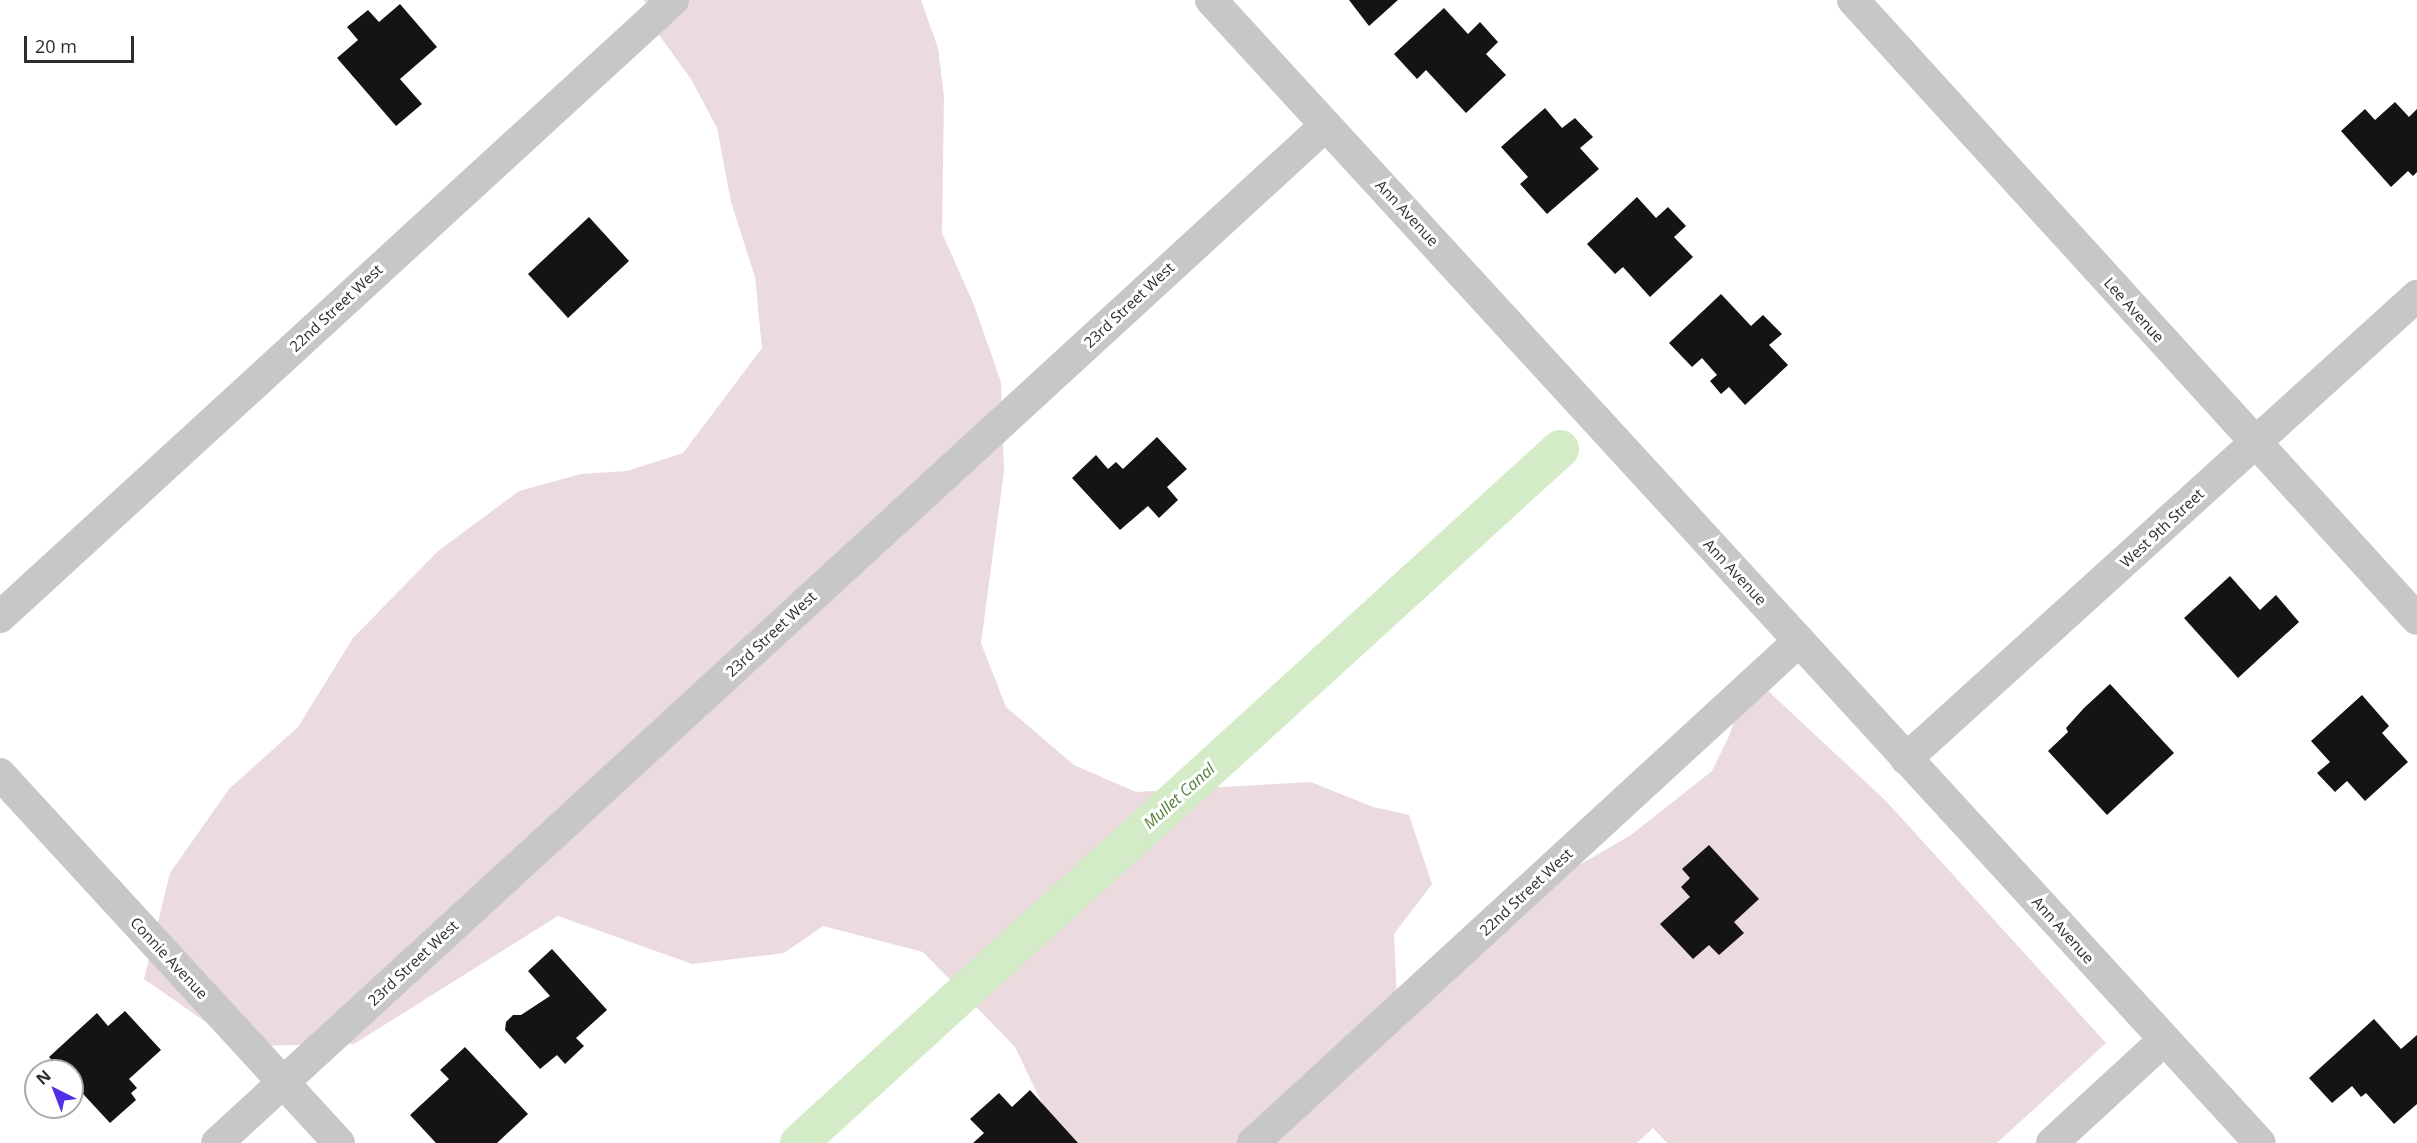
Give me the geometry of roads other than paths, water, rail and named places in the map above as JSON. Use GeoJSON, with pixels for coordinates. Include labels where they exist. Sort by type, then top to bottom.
{"type":"FeatureCollection","features":[{"type":"Feature","properties":{"kind":"street","name":"22nd Street West"},"geometry":{"type":"LineString","coordinates":[[0,617],[673,0]]}},
{"type":"Feature","properties":{"kind":"street","name":"Ann Avenue"},"geometry":{"type":"LineString","coordinates":[[1211,0],[2163,1041],[2260,1143]]}},
{"type":"Feature","properties":{"kind":"street","name":"Lee Avenue"},"geometry":{"type":"LineString","coordinates":[[1853,0],[2417,619]]}},
{"type":"Feature","properties":{"kind":"street","name":"23rd Street West"},"geometry":{"type":"LineString","coordinates":[[217,1143],[1326,125]]}},
{"type":"Feature","properties":{"kind":"street","name":"West 9th Street"},"geometry":{"type":"LineString","coordinates":[[1906,759],[2417,296]]}},
{"type":"Feature","properties":{"kind":"street","name":"22nd Street West"},"geometry":{"type":"LineString","coordinates":[[1253,1143],[1799,641]]}},
{"type":"Feature","properties":{"kind":"street","name":"Connie Avenue"},"geometry":{"type":"LineString","coordinates":[[0,774],[339,1143]]}},
{"type":"Feature","properties":{"kind":"street"},"geometry":{"type":"LineString","coordinates":[[2052,1143],[2163,1041]]}},
{"type":"Feature","properties":{"kind":"waterway","name":"Mullet Canal"},"geometry":{"type":"LineString","coordinates":[[799,1143],[1560,449]]}}]}
